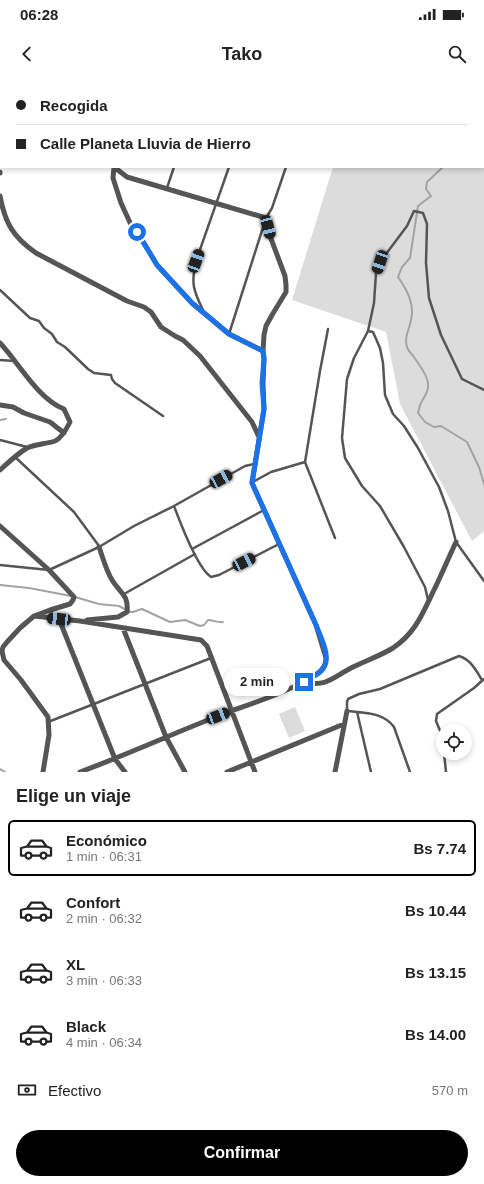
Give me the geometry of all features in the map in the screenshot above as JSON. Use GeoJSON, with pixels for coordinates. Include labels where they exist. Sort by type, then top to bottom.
{"type":"FeatureCollection","features":[{"type":"Feature","properties":{"kind":"street"},"geometry":{"type":"LineString","coordinates":[[114,168],[113,178],[120,203],[132,227],[141,238],[157,265],[184,295],[229,334],[263,351]]}},
{"type":"Feature","properties":{"kind":"street"},"geometry":{"type":"LineString","coordinates":[[80,772],[115,760],[166,737],[304,682],[320,672],[326,664],[326,658],[316,625],[252,483],[264,409],[262,383],[264,359],[263,351],[266,326],[278,302],[286,292],[285,276],[270,236],[266,218],[127,177],[115,168]]}},
{"type":"Feature","properties":{"kind":"street"},"geometry":{"type":"LineString","coordinates":[[0,196],[9,227],[24,245],[36,253],[127,301],[144,307],[151,312],[161,327],[189,344],[223,384],[252,422],[259,437]]}},
{"type":"Feature","properties":{"kind":"street"},"geometry":{"type":"LineString","coordinates":[[0,343],[28,378],[54,405],[64,408],[70,422],[64,433],[56,441],[43,442],[28,448],[15,456],[0,470]]}},
{"type":"Feature","properties":{"kind":"street"},"geometry":{"type":"LineString","coordinates":[[0,405],[13,407],[24,413],[50,422],[64,433]]}},
{"type":"Feature","properties":{"kind":"street"},"geometry":{"type":"LineString","coordinates":[[0,526],[49,570],[60,584],[72,594],[73,600],[70,604],[34,616],[7,642],[3,647],[2,652],[4,660],[22,680],[48,717],[49,735],[42,772]]}},
{"type":"Feature","properties":{"kind":"street"},"geometry":{"type":"LineString","coordinates":[[304,682],[315,684],[325,683],[392,648],[403,640],[416,626],[423,614],[456,542]]}},
{"type":"Feature","properties":{"kind":"street"},"geometry":{"type":"LineString","coordinates":[[80,621],[118,617],[127,612],[128,604],[124,594],[112,580],[99,547]]}},
{"type":"Feature","properties":{"kind":"street"},"geometry":{"type":"LineString","coordinates":[[34,616],[197,638],[205,643],[255,772]]}},
{"type":"Feature","properties":{"kind":"street"},"geometry":{"type":"LineString","coordinates":[[59,619],[115,760],[125,772]]}},
{"type":"Feature","properties":{"kind":"street"},"geometry":{"type":"LineString","coordinates":[[123,628],[166,737],[185,772]]}},
{"type":"Feature","properties":{"kind":"street"},"geometry":{"type":"LineString","coordinates":[[335,772],[347,711]]}},
{"type":"Feature","properties":{"kind":"street"},"geometry":{"type":"LineString","coordinates":[[227,772],[344,724]]}},
{"type":"Feature","properties":{"kind":"lane"},"geometry":{"type":"LineString","coordinates":[[167,188],[174,168]]}},
{"type":"Feature","properties":{"kind":"lane"},"geometry":{"type":"LineString","coordinates":[[204,313],[193,287],[192,276],[229,168]]}},
{"type":"Feature","properties":{"kind":"lane"},"geometry":{"type":"LineString","coordinates":[[229,334],[266,218],[272,208],[286,168]]}},
{"type":"Feature","properties":{"kind":"lane"},"geometry":{"type":"LineString","coordinates":[[428,603],[425,587],[404,547],[380,506],[362,486],[345,458],[342,438],[347,379],[354,358],[368,331],[374,304],[376,273],[380,262],[407,226],[414,211],[423,213],[427,224],[426,263],[429,298],[441,335],[462,378],[484,390]]}},
{"type":"Feature","properties":{"kind":"lane"},"geometry":{"type":"LineString","coordinates":[[0,290],[30,318],[39,321],[44,328],[52,334],[57,342],[65,347],[88,369],[94,373],[111,375],[115,383],[163,416]]}},
{"type":"Feature","properties":{"kind":"lane"},"geometry":{"type":"LineString","coordinates":[[328,329],[305,462],[335,538]]}},
{"type":"Feature","properties":{"kind":"lane"},"geometry":{"type":"LineString","coordinates":[[368,331],[372,332],[380,348],[386,395],[393,414],[404,426],[418,448],[439,487],[448,510],[456,542],[484,581]]}},
{"type":"Feature","properties":{"kind":"lane"},"geometry":{"type":"LineString","coordinates":[[0,360],[15,361]]}},
{"type":"Feature","properties":{"kind":"lane"},"geometry":{"type":"LineString","coordinates":[[0,440],[28,448]]}},
{"type":"Feature","properties":{"kind":"lane"},"geometry":{"type":"LineString","coordinates":[[15,456],[74,512],[99,547]]}},
{"type":"Feature","properties":{"kind":"lane"},"geometry":{"type":"LineString","coordinates":[[252,483],[271,472],[305,462]]}},
{"type":"Feature","properties":{"kind":"lane"},"geometry":{"type":"LineString","coordinates":[[0,565],[49,570],[99,547],[134,526],[174,506],[245,466],[254,464]]}},
{"type":"Feature","properties":{"kind":"lane"},"geometry":{"type":"LineString","coordinates":[[174,506],[192,549],[207,574],[211,577],[280,544]]}},
{"type":"Feature","properties":{"kind":"lane"},"geometry":{"type":"LineString","coordinates":[[192,549],[264,510]]}},
{"type":"Feature","properties":{"kind":"lane"},"geometry":{"type":"LineString","coordinates":[[124,594],[195,554]]}},
{"type":"Feature","properties":{"kind":"lane"},"geometry":{"type":"LineString","coordinates":[[410,772],[394,727],[390,721],[383,717],[347,711],[346,702],[348,699],[359,694],[380,689],[459,656],[464,657],[483,679],[474,688],[436,714],[437,724]]}},
{"type":"Feature","properties":{"kind":"lane"},"geometry":{"type":"LineString","coordinates":[[48,722],[212,658]]}},
{"type":"Feature","properties":{"kind":"lane"},"geometry":{"type":"LineString","coordinates":[[357,712],[372,772]]}},
{"type":"Feature","properties":{"kind":"lane"},"geometry":{"type":"LineString","coordinates":[[445,760],[446,772]]}},
{"type":"Feature","properties":{"kind":"shaded area"},"geometry":{"type":"Polygon","coordinates":[[[333,168],[484,168],[484,531],[472,541],[400,404],[386,332],[292,300],[333,168]]]}},
{"type":"Feature","properties":{"kind":"shaded area"},"geometry":{"type":"Polygon","coordinates":[[[295,707],[305,731],[289,738],[279,714],[295,707]]]}},
{"type":"Feature","properties":{"kind":"waterway"},"geometry":{"type":"LineString","coordinates":[[442,168],[427,182],[426,189],[431,196],[418,206],[410,258],[402,267],[398,277],[407,292],[412,308],[406,343],[408,350],[423,370],[428,381],[427,391],[418,413],[425,422],[434,427],[441,426],[467,442],[479,467],[484,484]]}},
{"type":"Feature","properties":{"kind":"waterway"},"geometry":{"type":"LineString","coordinates":[[0,420],[6,419]]}},
{"type":"Feature","properties":{"kind":"waterway"},"geometry":{"type":"LineString","coordinates":[[0,585],[29,588],[71,596]]}},
{"type":"Feature","properties":{"kind":"waterway"},"geometry":{"type":"LineString","coordinates":[[75,597],[99,604],[119,606],[130,612],[142,609],[170,622],[185,620],[200,626],[204,625],[208,620],[223,622]]}},
{"type":"Feature","properties":{"kind":"waterway"},"geometry":{"type":"LineString","coordinates":[[0,769],[5,772]]}},
{"type":"Feature","properties":{"kind":"route"},"geometry":{"type":"LineString","coordinates":[[137,232],[157,265],[192,303],[229,334],[263,351],[264,359],[262,383],[264,409],[252,483],[316,625],[323,645],[326,664],[320,672],[304,682]]}}]}
